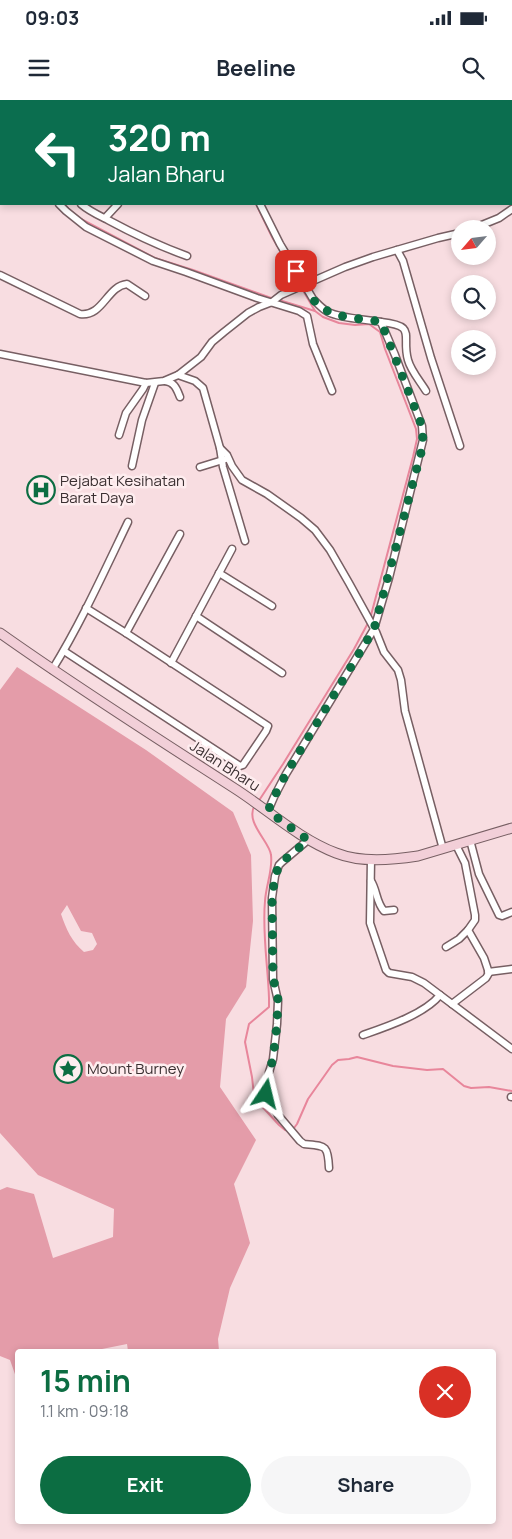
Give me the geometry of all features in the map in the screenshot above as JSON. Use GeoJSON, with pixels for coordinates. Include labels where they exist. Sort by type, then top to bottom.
{"type":"FeatureCollection","features":[{"type":"Feature","properties":{"kind":"main road","name":"Jalan Bharu"},"geometry":{"type":"LineString","coordinates":[[1,636],[250,799],[308,840],[338,854],[371,860],[405,858],[442,850],[512,828]]}},
{"type":"Feature","properties":{"kind":"street"},"geometry":{"type":"LineString","coordinates":[[60,205],[82,224],[153,261],[273,300],[300,311],[307,316],[313,344],[332,391]]}},
{"type":"Feature","properties":{"kind":"street"},"geometry":{"type":"LineString","coordinates":[[82,205],[90,211],[153,244],[187,256]]}},
{"type":"Feature","properties":{"kind":"street"},"geometry":{"type":"LineString","coordinates":[[104,218],[114,205]]}},
{"type":"Feature","properties":{"kind":"street"},"geometry":{"type":"LineString","coordinates":[[260,205],[302,286],[328,312],[402,326],[406,335],[406,351],[409,363],[426,391]]}},
{"type":"Feature","properties":{"kind":"street"},"geometry":{"type":"LineString","coordinates":[[494,220],[512,209]]}},
{"type":"Feature","properties":{"kind":"street"},"geometry":{"type":"LineString","coordinates":[[0,354],[146,383],[164,381],[178,375],[201,357],[212,342],[248,313],[259,307],[345,267],[396,250],[451,235]]}},
{"type":"Feature","properties":{"kind":"street"},"geometry":{"type":"LineString","coordinates":[[396,250],[403,261],[431,358],[460,446]]}},
{"type":"Feature","properties":{"kind":"street"},"geometry":{"type":"LineString","coordinates":[[0,274],[80,314],[91,313],[96,310],[115,290],[124,284],[145,296]]}},
{"type":"Feature","properties":{"kind":"street"},"geometry":{"type":"LineString","coordinates":[[264,809],[274,797],[371,623],[391,570],[422,449],[422,426],[381,322]]}},
{"type":"Feature","properties":{"kind":"street"},"geometry":{"type":"LineString","coordinates":[[178,375],[195,381],[203,388],[220,448],[225,459],[245,541]]}},
{"type":"Feature","properties":{"kind":"street"},"geometry":{"type":"LineString","coordinates":[[164,381],[172,383],[180,398]]}},
{"type":"Feature","properties":{"kind":"street"},"geometry":{"type":"LineString","coordinates":[[119,435],[126,413],[146,383]]}},
{"type":"Feature","properties":{"kind":"street"},"geometry":{"type":"LineString","coordinates":[[132,466],[142,420],[155,383]]}},
{"type":"Feature","properties":{"kind":"street"},"geometry":{"type":"LineString","coordinates":[[225,459],[242,480],[267,494],[315,530],[330,550],[371,623],[384,652],[395,665],[400,675],[406,711],[442,850]]}},
{"type":"Feature","properties":{"kind":"street"},"geometry":{"type":"LineString","coordinates":[[200,466],[225,459]]}},
{"type":"Feature","properties":{"kind":"street"},"geometry":{"type":"LineString","coordinates":[[52,670],[64,651],[128,522]]}},
{"type":"Feature","properties":{"kind":"street"},"geometry":{"type":"LineString","coordinates":[[126,633],[180,534]]}},
{"type":"Feature","properties":{"kind":"street"},"geometry":{"type":"LineString","coordinates":[[171,662],[232,549]]}},
{"type":"Feature","properties":{"kind":"street"},"geometry":{"type":"LineString","coordinates":[[219,572],[272,606]]}},
{"type":"Feature","properties":{"kind":"street"},"geometry":{"type":"LineString","coordinates":[[64,651],[240,766],[243,765],[268,726],[86,608]]}},
{"type":"Feature","properties":{"kind":"street"},"geometry":{"type":"LineString","coordinates":[[196,616],[282,673]]}},
{"type":"Feature","properties":{"kind":"street"},"geometry":{"type":"LineString","coordinates":[[308,840],[279,866],[275,876],[272,898],[273,979],[278,995],[278,1009],[273,1059],[264,1089],[274,1110],[304,1144],[318,1144],[325,1149],[328,1155],[328,1168]]}},
{"type":"Feature","properties":{"kind":"street"},"geometry":{"type":"LineString","coordinates":[[470,840],[476,864],[499,915],[502,916],[512,912]]}},
{"type":"Feature","properties":{"kind":"street"},"geometry":{"type":"LineString","coordinates":[[446,948],[459,939],[475,920],[465,864],[456,845]]}},
{"type":"Feature","properties":{"kind":"street"},"geometry":{"type":"LineString","coordinates":[[371,860],[370,923],[386,970],[389,973],[415,978],[512,1049]]}},
{"type":"Feature","properties":{"kind":"street"},"geometry":{"type":"LineString","coordinates":[[370,880],[374,885],[380,906],[384,911],[394,910]]}},
{"type":"Feature","properties":{"kind":"street"},"geometry":{"type":"LineString","coordinates":[[452,1004],[486,978],[488,972],[484,958],[468,930]]}},
{"type":"Feature","properties":{"kind":"street"},"geometry":{"type":"LineString","coordinates":[[488,972],[512,969]]}},
{"type":"Feature","properties":{"kind":"street"},"geometry":{"type":"LineString","coordinates":[[363,1035],[397,1023],[430,1006],[440,995]]}},
{"type":"Feature","properties":{"kind":"street"},"geometry":{"type":"LineString","coordinates":[[504,1043],[512,1040]]}},
{"type":"Feature","properties":{"kind":"shaded area"},"geometry":{"type":"Polygon","coordinates":[[[17,667],[146,750],[233,812],[251,855],[253,921],[246,987],[226,1019],[220,1087],[256,1140],[234,1184],[250,1243],[230,1288],[218,1339],[219,1349],[128,1349],[127,1344],[102,1349],[15,1349],[15,1374],[10,1360],[0,1356],[0,1190],[7,1187],[34,1194],[53,1258],[113,1237],[114,1209],[38,1175],[0,1133],[0,690],[17,667]],[[67,905],[61,914],[70,935],[84,952],[93,950],[97,944],[92,933],[81,931],[67,905]]]}},
{"type":"Feature","properties":{"kind":"waterway"},"geometry":{"type":"LineString","coordinates":[[65,205],[73,213]]}},
{"type":"Feature","properties":{"kind":"waterway"},"geometry":{"type":"LineString","coordinates":[[256,205],[272,237],[315,311],[323,317],[339,323],[369,324],[380,332],[416,429],[417,439],[413,457],[370,619]]}},
{"type":"Feature","properties":{"kind":"waterway"},"geometry":{"type":"LineString","coordinates":[[81,219],[155,258],[274,299]]}},
{"type":"Feature","properties":{"kind":"waterway"},"geometry":{"type":"LineString","coordinates":[[279,300],[315,311]]}},
{"type":"Feature","properties":{"kind":"waterway"},"geometry":{"type":"LineString","coordinates":[[258,802],[354,649],[368,623]]}},
{"type":"Feature","properties":{"kind":"waterway"},"geometry":{"type":"LineString","coordinates":[[255,805],[252,811],[255,825],[271,855],[264,913],[269,1007],[249,1024],[245,1042],[254,1095],[258,1102],[279,1125],[289,1131],[297,1124],[308,1099],[332,1065],[338,1060],[357,1057],[393,1066],[427,1070],[443,1069],[464,1086],[471,1088],[489,1087],[512,1091]]}},
{"type":"Feature","properties":{"kind":"place","name":"Pejabat Kesihatan Barat Daya"},"geometry":{"type":"Point","coordinates":[41,490]}},
{"type":"Feature","properties":{"kind":"place","name":"Mount Burney"},"geometry":{"type":"Point","coordinates":[68,1069]}},
{"type":"Feature","properties":{"kind":"route"},"geometry":{"type":"LineString","coordinates":[[266,1094],[264,1089],[273,1059],[277,1024],[278,995],[273,979],[272,898],[275,876],[282,862],[308,840],[268,811],[286,774],[374,629],[423,440],[422,426],[381,322],[328,312],[313,299],[296,271]]}}]}
